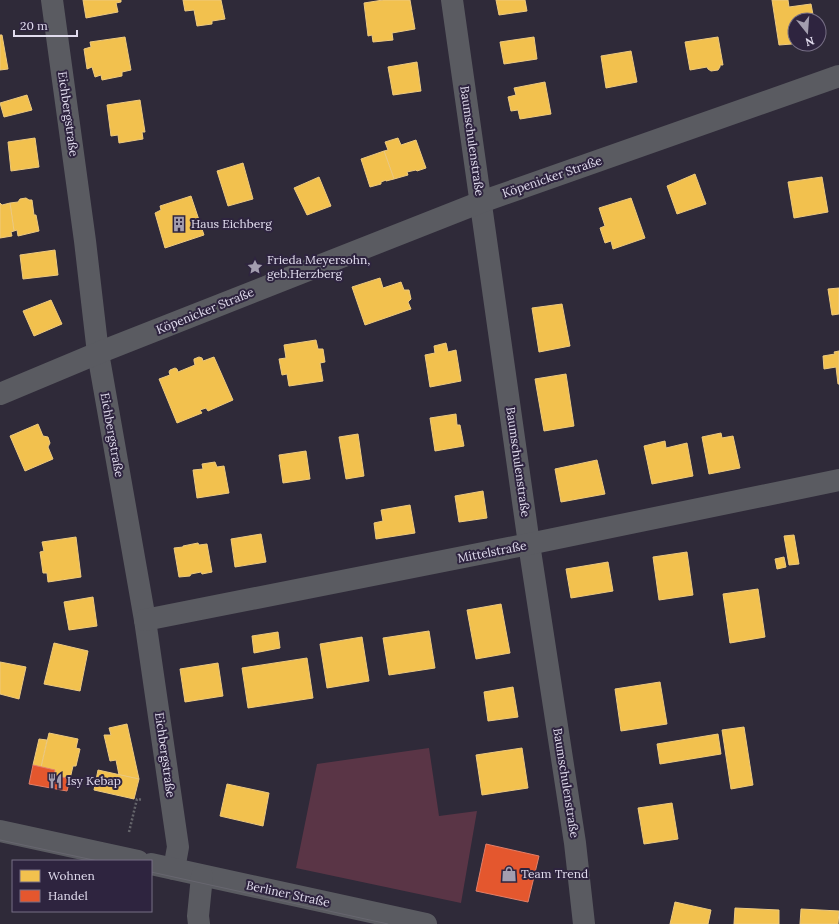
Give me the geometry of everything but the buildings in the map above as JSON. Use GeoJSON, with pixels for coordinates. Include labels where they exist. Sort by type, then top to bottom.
{"type":"FeatureCollection","features":[{"type":"Feature","properties":{"kind":"street","name":"Eichbergstraße"},"geometry":{"type":"LineString","coordinates":[[52,0],[85,241],[98,353],[145,620],[178,847],[174,869]]}},
{"type":"Feature","properties":{"kind":"street","name":"Baumschulenstraße"},"geometry":{"type":"LineString","coordinates":[[452,0],[529,544],[575,843],[584,924]]}},
{"type":"Feature","properties":{"kind":"street","name":"Köpenicker Straße"},"geometry":{"type":"LineString","coordinates":[[0,394],[98,353],[481,202],[839,76]]}},
{"type":"Feature","properties":{"kind":"street","name":"Mittelstraße"},"geometry":{"type":"LineString","coordinates":[[145,620],[529,544],[839,480]]}},
{"type":"Feature","properties":{"kind":"street"},"geometry":{"type":"LineString","coordinates":[[0,831],[133,860]]}},
{"type":"Feature","properties":{"kind":"street","name":"Berliner Straße"},"geometry":{"type":"LineString","coordinates":[[152,864],[426,924]]}},
{"type":"Feature","properties":{"kind":"street"},"geometry":{"type":"LineString","coordinates":[[200,924],[198,916],[202,876]]}},
{"type":"Feature","properties":{"kind":"path"},"geometry":{"type":"LineString","coordinates":[[129,832],[138,798],[143,800]]}},
{"type":"Feature","properties":{"kind":"shaded area"},"geometry":{"type":"Polygon","coordinates":[[[429,748],[439,816],[477,811],[461,903],[296,868],[317,764],[429,748]]]}},
{"type":"Feature","properties":{"kind":"tram line"},"geometry":{"type":"LineString","coordinates":[[0,840],[93,860]]}},
{"type":"Feature","properties":{"kind":"tram line"},"geometry":{"type":"LineString","coordinates":[[152,872],[388,924]]}},
{"type":"Feature","properties":{"kind":"place","name":"Haus Eichberg"},"geometry":{"type":"Point","coordinates":[179,224]}},
{"type":"Feature","properties":{"kind":"place","name":"Frieda Meyersohn, geb.Herzberg"},"geometry":{"type":"Point","coordinates":[255,267]}},
{"type":"Feature","properties":{"kind":"place","name":"Isy Kebap"},"geometry":{"type":"Point","coordinates":[55,781]}},
{"type":"Feature","properties":{"kind":"place","name":"Team Trend"},"geometry":{"type":"Point","coordinates":[509,874]}}]}
